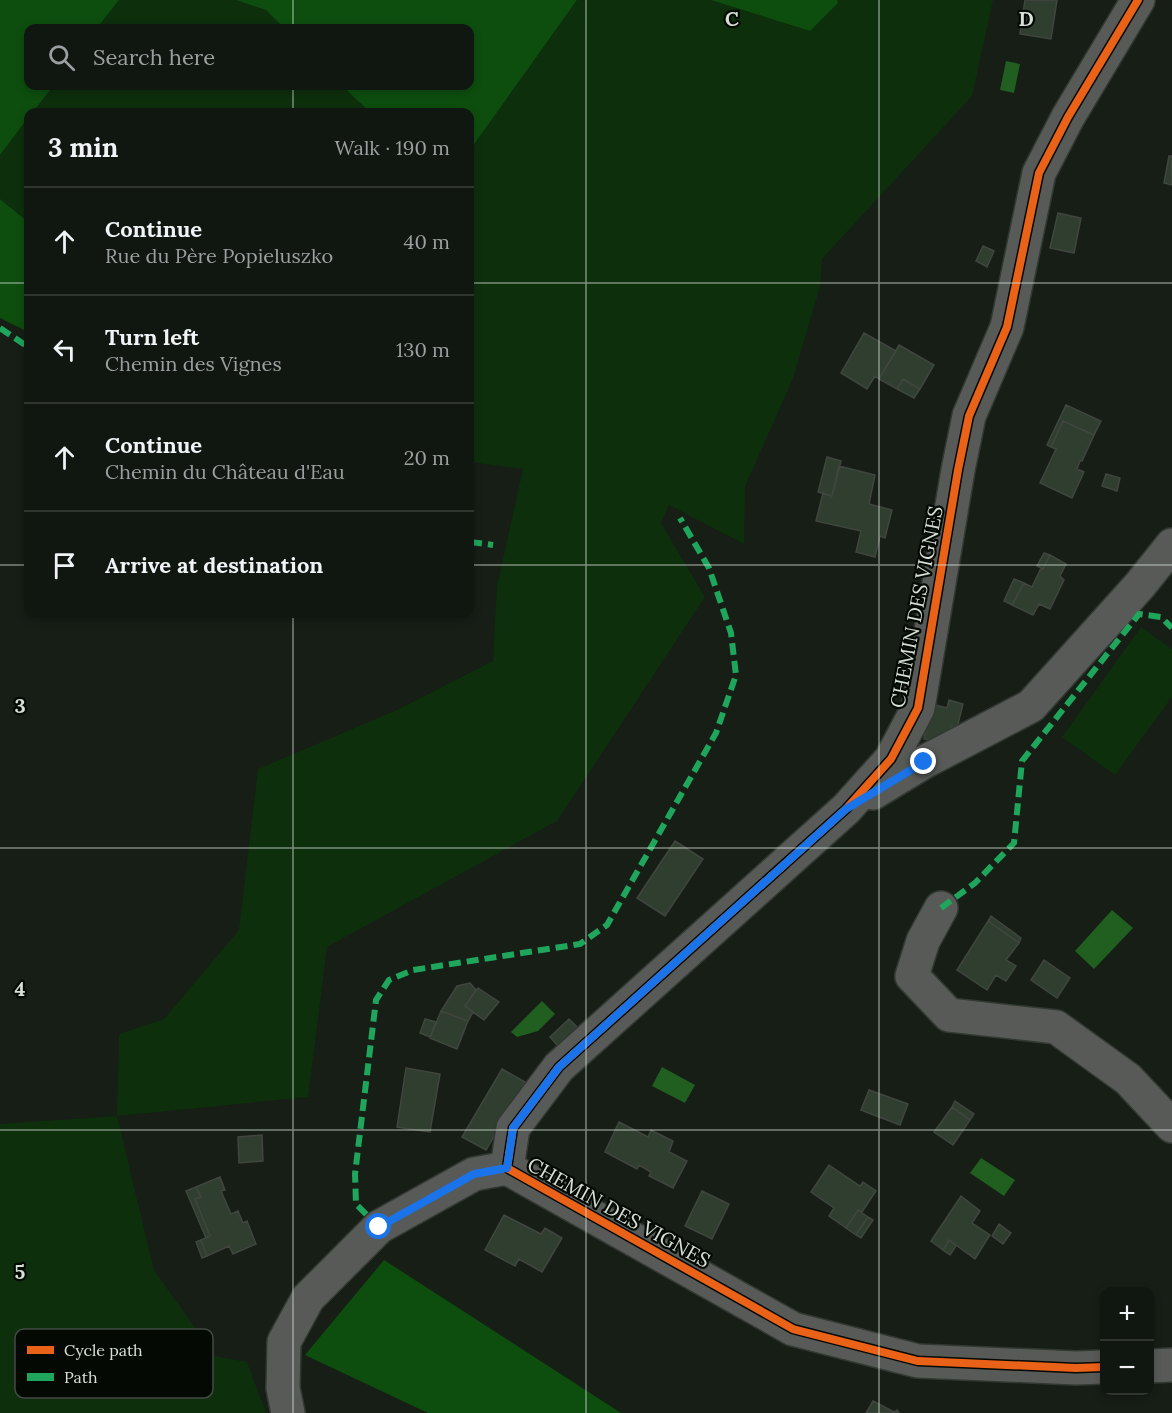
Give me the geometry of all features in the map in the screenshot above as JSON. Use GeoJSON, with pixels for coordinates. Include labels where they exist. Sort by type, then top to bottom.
{"type":"FeatureCollection","features":[{"type":"Feature","properties":{"kind":"street","name":"CHEMIN DES VIGNES"},"geometry":{"type":"LineString","coordinates":[[1100,1367],[918,1361],[793,1329],[507,1168],[513,1128],[559,1067],[846,809],[891,759],[918,708],[969,416],[1007,327],[1039,173],[1068,117],[1138,0]]}},
{"type":"Feature","properties":{"kind":"street"},"geometry":{"type":"LineString","coordinates":[[846,809],[924,762],[1031,706],[1140,585],[1172,545]]}},
{"type":"Feature","properties":{"kind":"street"},"geometry":{"type":"LineString","coordinates":[[941,908],[923,941],[912,976],[949,1015],[1056,1027],[1128,1079],[1172,1126]]}},
{"type":"Feature","properties":{"kind":"street"},"geometry":{"type":"LineString","coordinates":[[288,1413],[283,1388],[284,1342],[308,1298],[379,1227],[474,1174],[507,1168]]}},
{"type":"Feature","properties":{"kind":"street"},"geometry":{"type":"LineString","coordinates":[[1154,1366],[1172,1365]]}},
{"type":"Feature","properties":{"kind":"shaded area"},"geometry":{"type":"Polygon","coordinates":[[[0,0],[119,0],[100,24],[24,24],[24,90],[50,90],[36,108],[24,108],[24,123],[0,155],[0,0]]]}},
{"type":"Feature","properties":{"kind":"shaded area"},"geometry":{"type":"Polygon","coordinates":[[[119,0],[236,0],[266,10],[280,24],[100,24],[119,0]]]}},
{"type":"Feature","properties":{"kind":"shaded area"},"geometry":{"type":"Polygon","coordinates":[[[236,0],[577,0],[474,144],[474,108],[366,108],[346,90],[474,90],[474,24],[280,24],[266,10],[236,0]]]}},
{"type":"Feature","properties":{"kind":"shaded area"},"geometry":{"type":"Polygon","coordinates":[[[577,0],[711,0],[810,31],[838,3],[837,0],[993,0],[972,96],[822,259],[820,287],[793,378],[745,487],[744,544],[669,505],[661,523],[705,597],[557,821],[327,947],[308,1097],[117,1116],[119,1034],[164,1019],[239,930],[258,769],[397,710],[493,661],[497,586],[523,469],[474,463],[474,144],[577,0]]]}},
{"type":"Feature","properties":{"kind":"shaded area"},"geometry":{"type":"Polygon","coordinates":[[[711,0],[837,0],[838,3],[810,31],[711,0]]]}},
{"type":"Feature","properties":{"kind":"shaded area"},"geometry":{"type":"Polygon","coordinates":[[[1006,61],[1020,64],[1014,93],[1000,90],[1006,61]]]}},
{"type":"Feature","properties":{"kind":"shaded area"},"geometry":{"type":"Polygon","coordinates":[[[50,90],[346,90],[366,108],[36,108],[50,90]]]}},
{"type":"Feature","properties":{"kind":"shaded area"},"geometry":{"type":"Polygon","coordinates":[[[24,123],[24,219],[0,199],[0,155],[24,123]]]}},
{"type":"Feature","properties":{"kind":"shaded area"},"geometry":{"type":"Polygon","coordinates":[[[0,199],[24,219],[24,330],[0,318],[0,199]]]}},
{"type":"Feature","properties":{"kind":"shaded area"},"geometry":{"type":"Polygon","coordinates":[[[1141,627],[1172,649],[1172,697],[1115,775],[1062,737],[1141,627]]]}},
{"type":"Feature","properties":{"kind":"shaded area"},"geometry":{"type":"Polygon","coordinates":[[[1112,910],[1133,928],[1094,969],[1075,951],[1112,910]]]}},
{"type":"Feature","properties":{"kind":"shaded area"},"geometry":{"type":"Polygon","coordinates":[[[542,1001],[555,1014],[538,1031],[517,1037],[511,1032],[542,1001]]]}},
{"type":"Feature","properties":{"kind":"shaded area"},"geometry":{"type":"Polygon","coordinates":[[[662,1067],[695,1085],[685,1103],[652,1086],[662,1067]]]}},
{"type":"Feature","properties":{"kind":"shaded area"},"geometry":{"type":"Polygon","coordinates":[[[117,1116],[154,1270],[196,1329],[15,1329],[15,1398],[213,1398],[213,1353],[215,1356],[247,1362],[266,1413],[0,1413],[0,1124],[117,1116]]]}},
{"type":"Feature","properties":{"kind":"shaded area"},"geometry":{"type":"Polygon","coordinates":[[[981,1158],[1015,1180],[1004,1196],[970,1173],[981,1158]]]}},
{"type":"Feature","properties":{"kind":"shaded area"},"geometry":{"type":"Polygon","coordinates":[[[384,1260],[621,1413],[428,1413],[305,1355],[384,1260]]]}},
{"type":"Feature","properties":{"kind":"building"},"geometry":{"type":"Polygon","coordinates":[[[1025,0],[1057,0],[1051,39],[1020,34],[1025,0]]]}},
{"type":"Feature","properties":{"kind":"building"},"geometry":{"type":"Polygon","coordinates":[[[1169,156],[1172,156],[1172,185],[1164,183],[1169,156]]]}},
{"type":"Feature","properties":{"kind":"building"},"geometry":{"type":"Polygon","coordinates":[[[1058,213],[1081,218],[1074,253],[1050,248],[1058,213]]]}},
{"type":"Feature","properties":{"kind":"building"},"geometry":{"type":"Polygon","coordinates":[[[983,246],[994,251],[987,267],[976,261],[983,246]]]}},
{"type":"Feature","properties":{"kind":"building"},"geometry":{"type":"Polygon","coordinates":[[[864,333],[896,351],[879,379],[875,376],[867,389],[841,373],[864,333]]]}},
{"type":"Feature","properties":{"kind":"building"},"geometry":{"type":"Polygon","coordinates":[[[899,345],[934,365],[920,389],[903,379],[897,389],[879,379],[899,345]]]}},
{"type":"Feature","properties":{"kind":"building"},"geometry":{"type":"Polygon","coordinates":[[[903,379],[920,389],[914,398],[897,389],[903,379]]]}},
{"type":"Feature","properties":{"kind":"building"},"geometry":{"type":"Polygon","coordinates":[[[1066,405],[1101,421],[1094,435],[1063,421],[1051,447],[1047,445],[1066,405]]]}},
{"type":"Feature","properties":{"kind":"building"},"geometry":{"type":"Polygon","coordinates":[[[1063,421],[1094,435],[1077,469],[1084,472],[1072,498],[1040,483],[1056,449],[1051,447],[1063,421]]]}},
{"type":"Feature","properties":{"kind":"building"},"geometry":{"type":"Polygon","coordinates":[[[827,457],[841,461],[832,496],[818,492],[827,457]]]}},
{"type":"Feature","properties":{"kind":"building"},"geometry":{"type":"Polygon","coordinates":[[[839,466],[875,475],[869,504],[892,510],[885,538],[880,536],[875,557],[856,552],[861,531],[816,521],[823,493],[832,496],[839,466]]]}},
{"type":"Feature","properties":{"kind":"building"},"geometry":{"type":"Polygon","coordinates":[[[1106,474],[1120,478],[1117,491],[1102,486],[1106,474]]]}},
{"type":"Feature","properties":{"kind":"building"},"geometry":{"type":"Polygon","coordinates":[[[1044,553],[1050,555],[1043,569],[1037,566],[1044,553]]]}},
{"type":"Feature","properties":{"kind":"building"},"geometry":{"type":"Polygon","coordinates":[[[1050,555],[1066,564],[1060,576],[1064,580],[1050,609],[1039,604],[1033,615],[1012,605],[1024,583],[1032,587],[1050,555]]]}},
{"type":"Feature","properties":{"kind":"building"},"geometry":{"type":"Polygon","coordinates":[[[1014,579],[1024,583],[1012,605],[1004,601],[1014,579]]]}},
{"type":"Feature","properties":{"kind":"building"},"geometry":{"type":"Polygon","coordinates":[[[949,700],[963,704],[957,728],[952,726],[949,738],[937,741],[924,739],[931,704],[947,708],[949,700]]]}},
{"type":"Feature","properties":{"kind":"building"},"geometry":{"type":"Polygon","coordinates":[[[675,841],[703,859],[665,916],[637,898],[675,841]]]}},
{"type":"Feature","properties":{"kind":"building"},"geometry":{"type":"Polygon","coordinates":[[[991,916],[1021,938],[1019,943],[988,921],[991,916]]]}},
{"type":"Feature","properties":{"kind":"building"},"geometry":{"type":"Polygon","coordinates":[[[988,921],[1019,943],[1006,960],[1016,966],[1006,981],[996,975],[987,990],[957,970],[988,921]]]}},
{"type":"Feature","properties":{"kind":"building"},"geometry":{"type":"Polygon","coordinates":[[[1044,960],[1070,978],[1057,998],[1031,980],[1044,960]]]}},
{"type":"Feature","properties":{"kind":"building"},"geometry":{"type":"Polygon","coordinates":[[[470,983],[476,990],[465,1006],[473,1012],[468,1021],[441,1011],[457,986],[470,983]]]}},
{"type":"Feature","properties":{"kind":"building"},"geometry":{"type":"Polygon","coordinates":[[[478,988],[499,1002],[484,1020],[465,1006],[478,988]]]}},
{"type":"Feature","properties":{"kind":"building"},"geometry":{"type":"Polygon","coordinates":[[[441,1011],[468,1021],[457,1049],[430,1038],[441,1011]]]}},
{"type":"Feature","properties":{"kind":"building"},"geometry":{"type":"Polygon","coordinates":[[[425,1019],[436,1022],[430,1037],[420,1033],[425,1019]]]}},
{"type":"Feature","properties":{"kind":"building"},"geometry":{"type":"Polygon","coordinates":[[[569,1019],[581,1031],[559,1047],[550,1037],[569,1019]]]}},
{"type":"Feature","properties":{"kind":"building"},"geometry":{"type":"Polygon","coordinates":[[[406,1068],[440,1074],[430,1132],[397,1127],[406,1068]]]}},
{"type":"Feature","properties":{"kind":"building"},"geometry":{"type":"Polygon","coordinates":[[[502,1069],[525,1082],[486,1150],[462,1137],[502,1069]]]}},
{"type":"Feature","properties":{"kind":"building"},"geometry":{"type":"Polygon","coordinates":[[[869,1090],[908,1104],[900,1125],[861,1110],[869,1090]]]}},
{"type":"Feature","properties":{"kind":"building"},"geometry":{"type":"Polygon","coordinates":[[[955,1101],[974,1114],[970,1120],[952,1107],[955,1101]]]}},
{"type":"Feature","properties":{"kind":"building"},"geometry":{"type":"Polygon","coordinates":[[[952,1107],[970,1120],[953,1145],[934,1132],[952,1107]]]}},
{"type":"Feature","properties":{"kind":"building"},"geometry":{"type":"Polygon","coordinates":[[[619,1122],[648,1137],[651,1130],[673,1141],[669,1152],[687,1161],[673,1188],[649,1176],[651,1172],[639,1165],[637,1169],[605,1152],[619,1122]]]}},
{"type":"Feature","properties":{"kind":"building"},"geometry":{"type":"Polygon","coordinates":[[[262,1135],[263,1161],[239,1163],[238,1137],[262,1135]]]}},
{"type":"Feature","properties":{"kind":"building"},"geometry":{"type":"Polygon","coordinates":[[[829,1165],[860,1186],[863,1182],[876,1191],[862,1212],[858,1210],[846,1228],[829,1216],[834,1208],[811,1192],[829,1165]]]}},
{"type":"Feature","properties":{"kind":"building"},"geometry":{"type":"Polygon","coordinates":[[[220,1177],[225,1190],[221,1191],[231,1214],[238,1211],[243,1223],[247,1221],[256,1244],[233,1254],[229,1246],[207,1256],[201,1240],[210,1236],[195,1199],[201,1197],[196,1187],[220,1177]]]}},
{"type":"Feature","properties":{"kind":"building"},"geometry":{"type":"Polygon","coordinates":[[[196,1187],[201,1197],[195,1199],[210,1236],[206,1238],[186,1191],[196,1187]]]}},
{"type":"Feature","properties":{"kind":"building"},"geometry":{"type":"Polygon","coordinates":[[[702,1191],[729,1204],[712,1239],[685,1226],[702,1191]]]}},
{"type":"Feature","properties":{"kind":"building"},"geometry":{"type":"Polygon","coordinates":[[[961,1196],[980,1211],[972,1223],[990,1235],[975,1259],[949,1240],[943,1250],[931,1241],[961,1196]]]}},
{"type":"Feature","properties":{"kind":"building"},"geometry":{"type":"Polygon","coordinates":[[[858,1210],[868,1217],[856,1235],[846,1228],[858,1210]]]}},
{"type":"Feature","properties":{"kind":"building"},"geometry":{"type":"Polygon","coordinates":[[[504,1215],[541,1234],[545,1228],[562,1238],[542,1272],[519,1259],[515,1266],[485,1250],[504,1215]]]}},
{"type":"Feature","properties":{"kind":"building"},"geometry":{"type":"Polygon","coordinates":[[[868,1217],[873,1220],[861,1238],[856,1235],[868,1217]]]}},
{"type":"Feature","properties":{"kind":"building"},"geometry":{"type":"Polygon","coordinates":[[[999,1224],[1011,1233],[1003,1244],[992,1236],[999,1224]]]}},
{"type":"Feature","properties":{"kind":"building"},"geometry":{"type":"Polygon","coordinates":[[[201,1240],[207,1256],[202,1258],[196,1242],[201,1240]]]}},
{"type":"Feature","properties":{"kind":"building"},"geometry":{"type":"Polygon","coordinates":[[[949,1240],[956,1246],[950,1255],[943,1250],[949,1240]]]}},
{"type":"Feature","properties":{"kind":"building"},"geometry":{"type":"Polygon","coordinates":[[[873,1401],[894,1412],[897,1410],[899,1413],[866,1413],[873,1401]]]}},
{"type":"Feature","properties":{"kind":"marked path"},"geometry":{"type":"LineString","coordinates":[[0,328],[24,344]]}},
{"type":"Feature","properties":{"kind":"marked path"},"geometry":{"type":"LineString","coordinates":[[379,1227],[356,1204],[355,1174],[376,1000],[389,980],[413,970],[580,944],[607,925],[716,733],[736,675],[731,633],[709,568],[680,518]]}},
{"type":"Feature","properties":{"kind":"marked path"},"geometry":{"type":"LineString","coordinates":[[474,543],[493,545]]}},
{"type":"Feature","properties":{"kind":"marked path"},"geometry":{"type":"LineString","coordinates":[[941,908],[975,883],[1014,843],[1022,761],[1139,614],[1161,617],[1172,628]]}},
{"type":"Feature","properties":{"kind":"cycle path"},"geometry":{"type":"LineString","coordinates":[[1100,1367],[918,1361],[793,1329],[507,1168],[513,1128],[559,1067],[846,809],[891,759],[918,708],[969,416],[1007,327],[1039,173],[1068,117],[1138,0]]}},
{"type":"Feature","properties":{"kind":"route"},"geometry":{"type":"LineString","coordinates":[[379,1227],[474,1174],[507,1168],[513,1128],[559,1067],[846,809],[924,762]]}}]}
